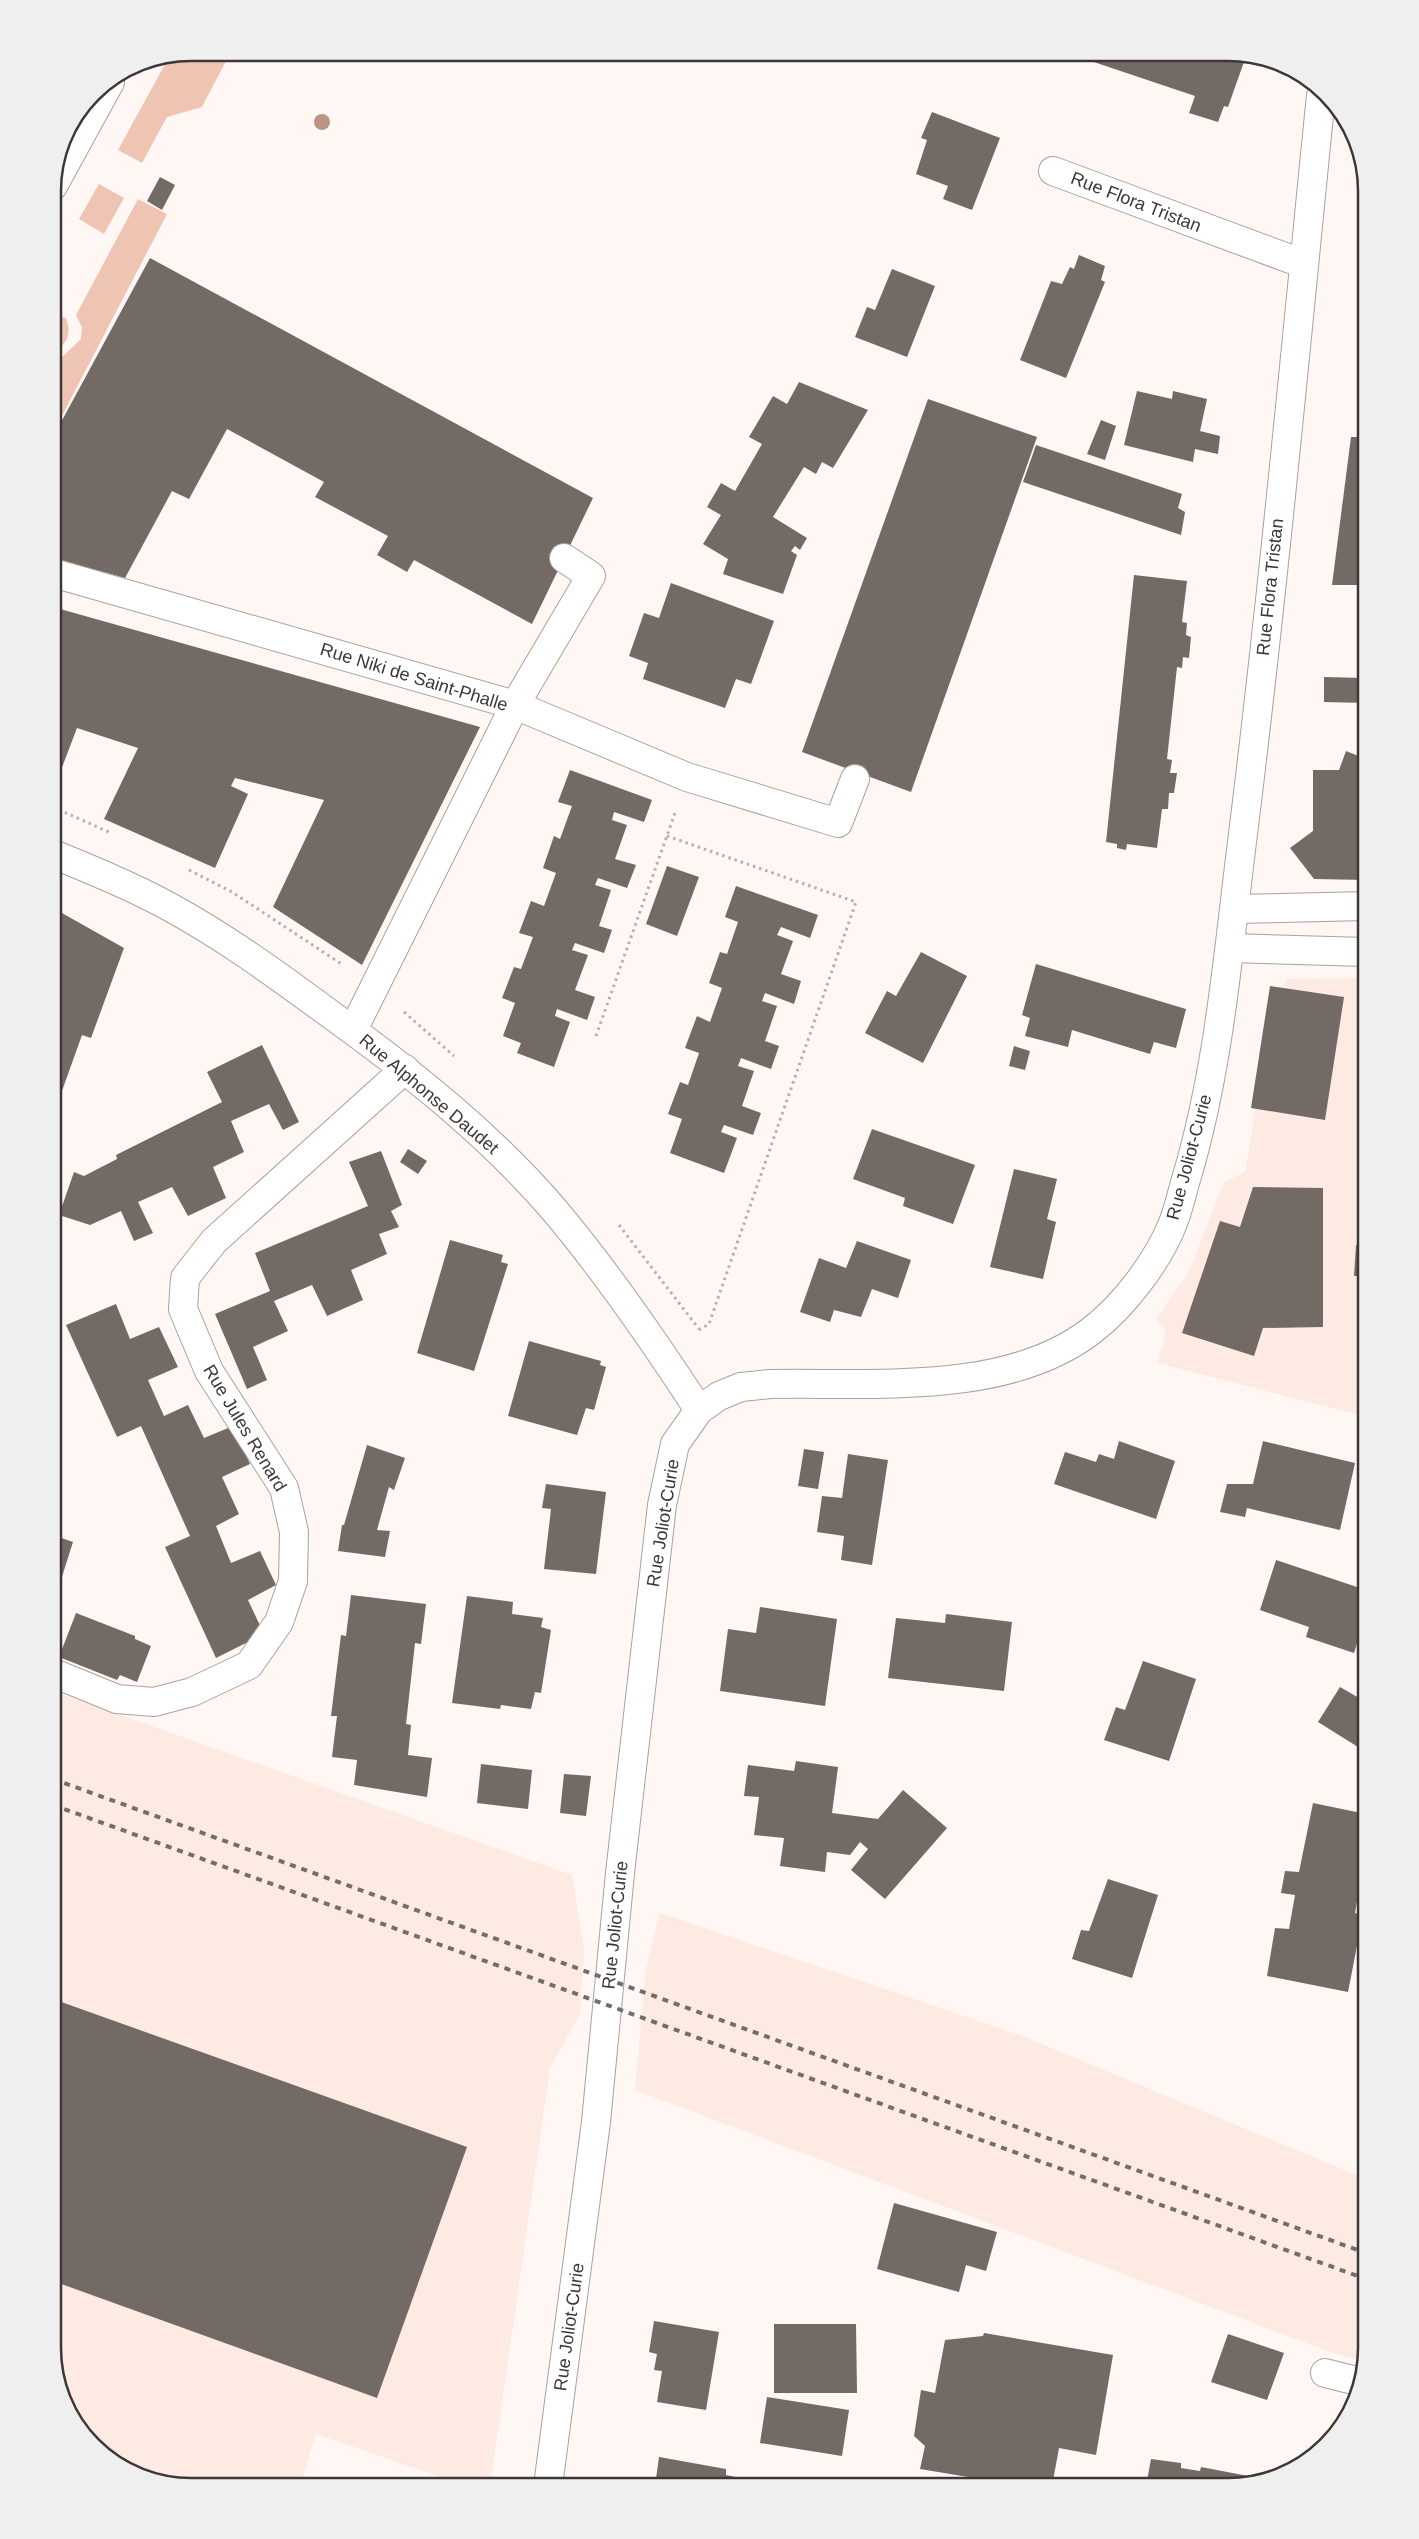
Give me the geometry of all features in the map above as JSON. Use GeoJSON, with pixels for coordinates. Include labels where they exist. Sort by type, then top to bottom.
{"type":"FeatureCollection","features":[{"type":"Feature","properties":{"kind":"street"},"geometry":{"type":"LineString","coordinates":[[64,166],[103,95]]}},
{"type":"Feature","properties":{"kind":"street","name":"Rue Flora Tristan"},"geometry":{"type":"LineString","coordinates":[[1234,909],[1249,789],[1321,100]]}},
{"type":"Feature","properties":{"kind":"street","name":"Rue Flora Tristan"},"geometry":{"type":"LineString","coordinates":[[1053,171],[1304,264]]}},
{"type":"Feature","properties":{"kind":"street"},"geometry":{"type":"LineString","coordinates":[[564,558],[591,576],[516,705],[687,777],[838,823],[855,779]]}},
{"type":"Feature","properties":{"kind":"street","name":"Rue Niki de Saint-Phalle"},"geometry":{"type":"LineString","coordinates":[[62,576],[516,705],[353,1030]]}},
{"type":"Feature","properties":{"kind":"street","name":"Rue Alphonse Daudet"},"geometry":{"type":"LineString","coordinates":[[62,858],[106,876],[168,906],[263,964],[405,1069],[506,1159],[555,1211],[600,1267],[660,1350],[698,1410]]}},
{"type":"Feature","properties":{"kind":"street"},"geometry":{"type":"LineString","coordinates":[[1234,909],[1358,906]]}},
{"type":"Feature","properties":{"kind":"street","name":"Rue Joliot-Curie"},"geometry":{"type":"LineString","coordinates":[[549,2477],[596,2122],[620,1873],[662,1504],[675,1444],[698,1410],[719,1396],[741,1387],[770,1384],[976,1378],[1025,1366],[1062,1350],[1092,1331],[1143,1278],[1173,1224],[1200,1132],[1230,948],[1234,909]]}},
{"type":"Feature","properties":{"kind":"street"},"geometry":{"type":"LineString","coordinates":[[1230,948],[1358,952]]}},
{"type":"Feature","properties":{"kind":"street","name":"Rue Jules Renard"},"geometry":{"type":"LineString","coordinates":[[61,1676],[116,1699],[154,1702],[192,1692],[249,1665],[279,1622],[293,1581],[294,1532],[284,1488],[209,1371],[183,1309],[185,1278],[214,1241],[405,1069]]}},
{"type":"Feature","properties":{"kind":"street"},"geometry":{"type":"LineString","coordinates":[[1325,2374],[1353,2380]]}},
{"type":"Feature","properties":{"kind":"path"},"geometry":{"type":"LineString","coordinates":[[596,1036],[687,777]]}},
{"type":"Feature","properties":{"kind":"path"},"geometry":{"type":"LineString","coordinates":[[660,1350],[710,1324],[856,902],[667,836]]}},
{"type":"Feature","properties":{"kind":"path"},"geometry":{"type":"LineString","coordinates":[[403,1011],[460,1062]]}},
{"type":"Feature","properties":{"kind":"path"},"geometry":{"type":"LineString","coordinates":[[613,1218],[638,1247],[699,1329]]}},
{"type":"Feature","properties":{"kind":"shaded area"},"geometry":{"type":"Polygon","coordinates":[[[191,61],[226,61],[202,107],[167,117],[142,163],[118,150],[165,64],[191,61]]]}},
{"type":"Feature","properties":{"kind":"shaded area"},"geometry":{"type":"Polygon","coordinates":[[[99,184],[124,198],[104,234],[79,219],[99,184]]]}},
{"type":"Feature","properties":{"kind":"shaded area"},"geometry":{"type":"Polygon","coordinates":[[[138,199],[167,214],[62,416],[62,357],[81,339],[82,327],[76,315],[138,199]]]}},
{"type":"Feature","properties":{"kind":"shaded area"},"geometry":{"type":"Polygon","coordinates":[[[62,317],[66,318],[68,324],[67,338],[62,346],[62,317]]]}},
{"type":"Feature","properties":{"kind":"shaded area"},"geometry":{"type":"Polygon","coordinates":[[[1358,978],[1358,1415],[1158,1363],[1166,1332],[1156,1319],[1189,1272],[1224,1182],[1245,1172],[1274,995],[1288,979],[1358,978]]]}},
{"type":"Feature","properties":{"kind":"shaded area"},"geometry":{"type":"Polygon","coordinates":[[[61,1694],[572,1875],[584,1949],[580,2014],[550,2068],[491,2477],[442,2477],[316,2434],[303,2477],[182,2477],[166,2475],[149,2471],[134,2464],[105,2446],[83,2420],[68,2390],[61,2348],[61,1694]]]}},
{"type":"Feature","properties":{"kind":"shaded area"},"geometry":{"type":"Polygon","coordinates":[[[660,1913],[1020,2035],[1358,2176],[1357,2359],[1333,2353],[635,2090],[646,1968],[660,1913]]]}},
{"type":"Feature","properties":{"kind":"building"},"geometry":{"type":"Polygon","coordinates":[[[1093,62],[1244,63],[1228,107],[1224,106],[1218,122],[1189,113],[1195,96],[1093,62]]]}},
{"type":"Feature","properties":{"kind":"building"},"geometry":{"type":"Polygon","coordinates":[[[932,112],[1000,138],[972,210],[943,199],[948,186],[916,174],[927,140],[921,138],[932,112]]]}},
{"type":"Feature","properties":{"kind":"building"},"geometry":{"type":"Polygon","coordinates":[[[160,177],[175,185],[162,210],[147,201],[160,177]]]}},
{"type":"Feature","properties":{"kind":"building"},"geometry":{"type":"Polygon","coordinates":[[[1079,255],[1105,266],[1101,280],[1105,282],[1066,378],[1020,360],[1051,281],[1062,284],[1070,267],[1074,269],[1079,255]]]}},
{"type":"Feature","properties":{"kind":"building"},"geometry":{"type":"Polygon","coordinates":[[[150,258],[593,498],[532,624],[414,560],[407,572],[377,555],[388,536],[315,497],[324,482],[227,429],[189,499],[172,491],[125,578],[62,560],[62,421],[150,258]]]}},
{"type":"Feature","properties":{"kind":"building"},"geometry":{"type":"Polygon","coordinates":[[[892,269],[935,286],[907,357],[855,337],[867,307],[875,310],[892,269]]]}},
{"type":"Feature","properties":{"kind":"building"},"geometry":{"type":"Polygon","coordinates":[[[799,382],[868,410],[833,468],[822,462],[816,474],[804,467],[773,517],[807,538],[800,550],[795,546],[791,551],[797,555],[783,594],[723,574],[728,559],[703,544],[721,515],[707,507],[721,483],[735,491],[762,444],[749,437],[773,396],[787,404],[799,382]]]}},
{"type":"Feature","properties":{"kind":"building"},"geometry":{"type":"Polygon","coordinates":[[[1137,391],[1172,399],[1173,391],[1207,399],[1200,431],[1220,436],[1218,454],[1195,449],[1193,462],[1124,445],[1137,391]]]}},
{"type":"Feature","properties":{"kind":"building"},"geometry":{"type":"Polygon","coordinates":[[[928,399],[1037,437],[911,792],[802,752],[928,399]]]}},
{"type":"Feature","properties":{"kind":"building"},"geometry":{"type":"Polygon","coordinates":[[[1101,420],[1116,426],[1105,460],[1087,454],[1101,420]]]}},
{"type":"Feature","properties":{"kind":"building"},"geometry":{"type":"Polygon","coordinates":[[[1351,437],[1358,437],[1358,585],[1332,585],[1351,437]]]}},
{"type":"Feature","properties":{"kind":"building"},"geometry":{"type":"Polygon","coordinates":[[[1036,445],[1182,494],[1178,508],[1185,512],[1181,535],[1023,482],[1036,445]]]}},
{"type":"Feature","properties":{"kind":"building"},"geometry":{"type":"Polygon","coordinates":[[[1134,575],[1187,581],[1182,622],[1187,623],[1186,635],[1191,637],[1189,658],[1183,657],[1182,668],[1177,667],[1167,759],[1172,760],[1170,773],[1177,773],[1174,793],[1169,793],[1168,809],[1162,809],[1157,848],[1127,844],[1126,850],[1117,848],[1117,844],[1106,842],[1134,575]]]}},
{"type":"Feature","properties":{"kind":"building"},"geometry":{"type":"Polygon","coordinates":[[[671,583],[774,621],[751,684],[736,679],[725,708],[643,679],[648,663],[629,656],[644,613],[659,618],[671,583]]]}},
{"type":"Feature","properties":{"kind":"building"},"geometry":{"type":"Polygon","coordinates":[[[62,609],[480,727],[362,965],[273,907],[324,800],[235,778],[231,786],[248,794],[215,868],[104,819],[138,748],[77,728],[62,768],[62,609]]]}},
{"type":"Feature","properties":{"kind":"building"},"geometry":{"type":"Polygon","coordinates":[[[1324,677],[1358,678],[1358,703],[1324,702],[1324,677]]]}},
{"type":"Feature","properties":{"kind":"building"},"geometry":{"type":"Polygon","coordinates":[[[1346,751],[1358,756],[1358,880],[1314,879],[1290,848],[1313,831],[1313,770],[1339,770],[1346,751]]]}},
{"type":"Feature","properties":{"kind":"building"},"geometry":{"type":"Polygon","coordinates":[[[570,770],[652,800],[644,822],[614,812],[612,820],[627,825],[615,859],[636,865],[627,888],[598,878],[595,885],[611,890],[599,926],[612,930],[604,953],[575,943],[572,950],[588,955],[575,990],[595,997],[587,1020],[557,1009],[555,1016],[570,1022],[554,1067],[517,1053],[521,1043],[503,1036],[515,1003],[502,998],[514,967],[521,969],[533,937],[519,933],[531,901],[544,906],[556,873],[543,868],[554,836],[560,839],[572,806],[558,802],[570,770]]]}},
{"type":"Feature","properties":{"kind":"building"},"geometry":{"type":"Polygon","coordinates":[[[667,866],[699,877],[677,936],[646,924],[667,866]]]}},
{"type":"Feature","properties":{"kind":"building"},"geometry":{"type":"Polygon","coordinates":[[[736,886],[818,915],[810,938],[781,927],[777,935],[793,941],[781,974],[801,981],[794,1004],[765,993],[762,1001],[777,1006],[765,1041],[779,1046],[771,1069],[741,1058],[738,1066],[754,1071],[742,1106],[761,1113],[753,1135],[724,1125],[721,1132],[737,1138],[724,1173],[670,1153],[682,1119],[668,1114],[680,1082],[688,1085],[699,1053],[685,1048],[697,1016],[710,1022],[722,988],[709,983],[720,952],[727,954],[738,922],[725,917],[736,886]]]}},
{"type":"Feature","properties":{"kind":"building"},"geometry":{"type":"Polygon","coordinates":[[[62,913],[124,948],[91,1038],[82,1035],[62,1092],[62,913]]]}},
{"type":"Feature","properties":{"kind":"building"},"geometry":{"type":"Polygon","coordinates":[[[921,952],[967,976],[923,1063],[865,1033],[887,991],[896,996],[921,952]]]}},
{"type":"Feature","properties":{"kind":"building"},"geometry":{"type":"Polygon","coordinates":[[[1036,964],[1186,1009],[1176,1048],[1154,1042],[1150,1054],[1072,1030],[1068,1047],[1025,1036],[1030,1018],[1022,1015],[1036,964]]]}},
{"type":"Feature","properties":{"kind":"building"},"geometry":{"type":"Polygon","coordinates":[[[1270,986],[1344,997],[1325,1120],[1251,1108],[1270,986]]]}},
{"type":"Feature","properties":{"kind":"building"},"geometry":{"type":"Polygon","coordinates":[[[262,1045],[299,1122],[283,1130],[269,1104],[231,1121],[244,1152],[213,1167],[226,1198],[188,1216],[172,1187],[138,1202],[153,1233],[134,1241],[121,1211],[90,1225],[62,1216],[62,1208],[74,1172],[84,1176],[117,1159],[116,1155],[222,1102],[207,1072],[262,1045]]]}},
{"type":"Feature","properties":{"kind":"building"},"geometry":{"type":"Polygon","coordinates":[[[1014,1046],[1030,1051],[1025,1070],[1009,1066],[1014,1046]]]}},
{"type":"Feature","properties":{"kind":"building"},"geometry":{"type":"Polygon","coordinates":[[[872,1129],[975,1165],[953,1224],[903,1206],[905,1198],[853,1179],[872,1129]]]}},
{"type":"Feature","properties":{"kind":"building"},"geometry":{"type":"Polygon","coordinates":[[[408,1149],[427,1161],[418,1174],[400,1162],[408,1149]]]}},
{"type":"Feature","properties":{"kind":"building"},"geometry":{"type":"Polygon","coordinates":[[[381,1151],[402,1205],[391,1211],[399,1227],[379,1234],[387,1254],[351,1270],[363,1300],[327,1316],[312,1285],[274,1301],[288,1331],[253,1347],[267,1380],[247,1389],[215,1314],[270,1291],[255,1253],[368,1206],[349,1162],[381,1151]]]}},
{"type":"Feature","properties":{"kind":"building"},"geometry":{"type":"Polygon","coordinates":[[[1014,1169],[1057,1179],[1047,1219],[1056,1222],[1043,1279],[990,1267],[1014,1169]]]}},
{"type":"Feature","properties":{"kind":"building"},"geometry":{"type":"Polygon","coordinates":[[[1253,1187],[1323,1188],[1323,1327],[1263,1328],[1254,1356],[1182,1333],[1220,1221],[1240,1227],[1253,1187]]]}},
{"type":"Feature","properties":{"kind":"building"},"geometry":{"type":"Polygon","coordinates":[[[450,1240],[503,1255],[501,1262],[508,1264],[474,1371],[417,1353],[450,1240]]]}},
{"type":"Feature","properties":{"kind":"building"},"geometry":{"type":"Polygon","coordinates":[[[857,1241],[911,1260],[898,1298],[872,1289],[861,1317],[834,1310],[830,1322],[800,1312],[819,1258],[846,1268],[857,1241]]]}},
{"type":"Feature","properties":{"kind":"building"},"geometry":{"type":"Polygon","coordinates":[[[1356,1245],[1358,1245],[1358,1276],[1354,1276],[1356,1245]]]}},
{"type":"Feature","properties":{"kind":"building"},"geometry":{"type":"Polygon","coordinates":[[[116,1304],[130,1339],[159,1327],[178,1367],[148,1380],[164,1416],[188,1405],[204,1438],[233,1426],[250,1464],[222,1477],[239,1514],[216,1526],[231,1563],[260,1551],[276,1585],[248,1600],[264,1634],[216,1658],[165,1547],[190,1536],[141,1426],[117,1437],[66,1325],[116,1304]]]}},
{"type":"Feature","properties":{"kind":"building"},"geometry":{"type":"Polygon","coordinates":[[[529,1341],[601,1361],[600,1365],[606,1367],[594,1410],[586,1408],[577,1435],[508,1416],[529,1341]]]}},
{"type":"Feature","properties":{"kind":"building"},"geometry":{"type":"Polygon","coordinates":[[[1119,1441],[1175,1461],[1156,1519],[1054,1484],[1065,1452],[1096,1462],[1099,1454],[1114,1459],[1119,1441]]]}},
{"type":"Feature","properties":{"kind":"building"},"geometry":{"type":"Polygon","coordinates":[[[1263,1441],[1355,1463],[1340,1530],[1247,1508],[1245,1517],[1220,1512],[1227,1484],[1253,1484],[1263,1441]]]}},
{"type":"Feature","properties":{"kind":"building"},"geometry":{"type":"Polygon","coordinates":[[[367,1445],[405,1458],[394,1490],[389,1487],[377,1530],[390,1531],[385,1557],[338,1551],[342,1525],[344,1525],[367,1445]]]}},
{"type":"Feature","properties":{"kind":"building"},"geometry":{"type":"Polygon","coordinates":[[[804,1449],[824,1452],[818,1489],[798,1486],[804,1449]]]}},
{"type":"Feature","properties":{"kind":"building"},"geometry":{"type":"Polygon","coordinates":[[[848,1454],[888,1460],[872,1565],[841,1560],[844,1536],[817,1532],[822,1496],[842,1498],[848,1454]]]}},
{"type":"Feature","properties":{"kind":"building"},"geometry":{"type":"Polygon","coordinates":[[[546,1484],[606,1492],[596,1574],[544,1569],[551,1509],[542,1508],[546,1484]]]}},
{"type":"Feature","properties":{"kind":"building"},"geometry":{"type":"Polygon","coordinates":[[[61,1538],[73,1542],[61,1579],[61,1538]]]}},
{"type":"Feature","properties":{"kind":"building"},"geometry":{"type":"Polygon","coordinates":[[[1276,1560],[1358,1587],[1358,1641],[1354,1653],[1306,1637],[1309,1627],[1260,1610],[1276,1560]]]}},
{"type":"Feature","properties":{"kind":"building"},"geometry":{"type":"Polygon","coordinates":[[[351,1595],[426,1604],[421,1644],[415,1643],[406,1724],[411,1725],[408,1755],[432,1758],[427,1797],[354,1785],[357,1760],[332,1757],[337,1716],[331,1716],[341,1635],[346,1636],[351,1595]]]}},
{"type":"Feature","properties":{"kind":"building"},"geometry":{"type":"Polygon","coordinates":[[[467,1596],[513,1602],[512,1614],[543,1618],[541,1627],[551,1630],[541,1693],[535,1692],[531,1709],[501,1705],[500,1709],[452,1703],[467,1596]]]}},
{"type":"Feature","properties":{"kind":"building"},"geometry":{"type":"Polygon","coordinates":[[[760,1607],[837,1619],[825,1706],[720,1691],[728,1629],[756,1633],[760,1607]]]}},
{"type":"Feature","properties":{"kind":"building"},"geometry":{"type":"Polygon","coordinates":[[[76,1613],[135,1636],[135,1639],[151,1646],[137,1682],[120,1675],[117,1680],[61,1658],[61,1651],[76,1613]]]}},
{"type":"Feature","properties":{"kind":"building"},"geometry":{"type":"Polygon","coordinates":[[[946,1614],[1012,1622],[1004,1691],[888,1678],[896,1618],[945,1623],[946,1614]]]}},
{"type":"Feature","properties":{"kind":"building"},"geometry":{"type":"Polygon","coordinates":[[[1143,1661],[1196,1679],[1169,1761],[1104,1740],[1116,1707],[1125,1710],[1143,1661]]]}},
{"type":"Feature","properties":{"kind":"building"},"geometry":{"type":"Polygon","coordinates":[[[1340,1687],[1358,1697],[1358,1747],[1318,1722],[1340,1687]]]}},
{"type":"Feature","properties":{"kind":"building"},"geometry":{"type":"Polygon","coordinates":[[[796,1761],[838,1767],[832,1813],[878,1819],[903,1790],[947,1828],[885,1899],[851,1870],[868,1849],[860,1842],[850,1855],[827,1852],[825,1872],[780,1866],[784,1838],[754,1835],[759,1797],[744,1796],[748,1765],[794,1771],[796,1761]]]}},
{"type":"Feature","properties":{"kind":"building"},"geometry":{"type":"Polygon","coordinates":[[[481,1764],[532,1770],[528,1809],[477,1803],[481,1764]]]}},
{"type":"Feature","properties":{"kind":"building"},"geometry":{"type":"Polygon","coordinates":[[[564,1774],[591,1776],[586,1816],[560,1813],[564,1774]]]}},
{"type":"Feature","properties":{"kind":"building"},"geometry":{"type":"Polygon","coordinates":[[[1313,1803],[1358,1812],[1358,1896],[1355,1913],[1358,1914],[1358,1941],[1348,1992],[1267,1976],[1275,1928],[1289,1929],[1295,1895],[1281,1893],[1285,1871],[1299,1872],[1313,1803]]]}},
{"type":"Feature","properties":{"kind":"building"},"geometry":{"type":"Polygon","coordinates":[[[1108,1879],[1158,1895],[1132,1978],[1072,1959],[1081,1930],[1089,1931],[1108,1879]]]}},
{"type":"Feature","properties":{"kind":"building"},"geometry":{"type":"Polygon","coordinates":[[[61,2002],[467,2147],[377,2398],[61,2284],[61,2002]]]}},
{"type":"Feature","properties":{"kind":"building"},"geometry":{"type":"Polygon","coordinates":[[[894,2203],[997,2232],[986,2271],[966,2265],[959,2292],[877,2269],[894,2203]]]}},
{"type":"Feature","properties":{"kind":"building"},"geometry":{"type":"Polygon","coordinates":[[[654,2321],[719,2332],[706,2410],[657,2402],[662,2371],[654,2370],[657,2354],[649,2352],[654,2321]]]}},
{"type":"Feature","properties":{"kind":"building"},"geometry":{"type":"Polygon","coordinates":[[[774,2324],[856,2324],[857,2393],[774,2393],[774,2324]]]}},
{"type":"Feature","properties":{"kind":"building"},"geometry":{"type":"Polygon","coordinates":[[[984,2333],[1113,2355],[1096,2455],[1059,2448],[1054,2478],[973,2478],[920,2469],[925,2446],[914,2436],[921,2390],[935,2393],[945,2340],[983,2336],[984,2333]]]}},
{"type":"Feature","properties":{"kind":"building"},"geometry":{"type":"Polygon","coordinates":[[[1228,2334],[1284,2353],[1267,2400],[1211,2382],[1228,2334]]]}},
{"type":"Feature","properties":{"kind":"building"},"geometry":{"type":"Polygon","coordinates":[[[767,2397],[849,2410],[842,2456],[760,2443],[767,2397]]]}},
{"type":"Feature","properties":{"kind":"building"},"geometry":{"type":"Polygon","coordinates":[[[659,2457],[726,2469],[726,2475],[737,2478],[656,2477],[659,2457]]]}},
{"type":"Feature","properties":{"kind":"building"},"geometry":{"type":"Polygon","coordinates":[[[1151,2459],[1181,2463],[1181,2468],[1200,2471],[1201,2467],[1247,2476],[1228,2478],[1147,2478],[1151,2459]]]}},
{"type":"Feature","properties":{"kind":"railway"},"geometry":{"type":"LineString","coordinates":[[61,1782],[1358,2250]]}},
{"type":"Feature","properties":{"kind":"railway"},"geometry":{"type":"LineString","coordinates":[[61,1808],[1358,2276]]}}]}
